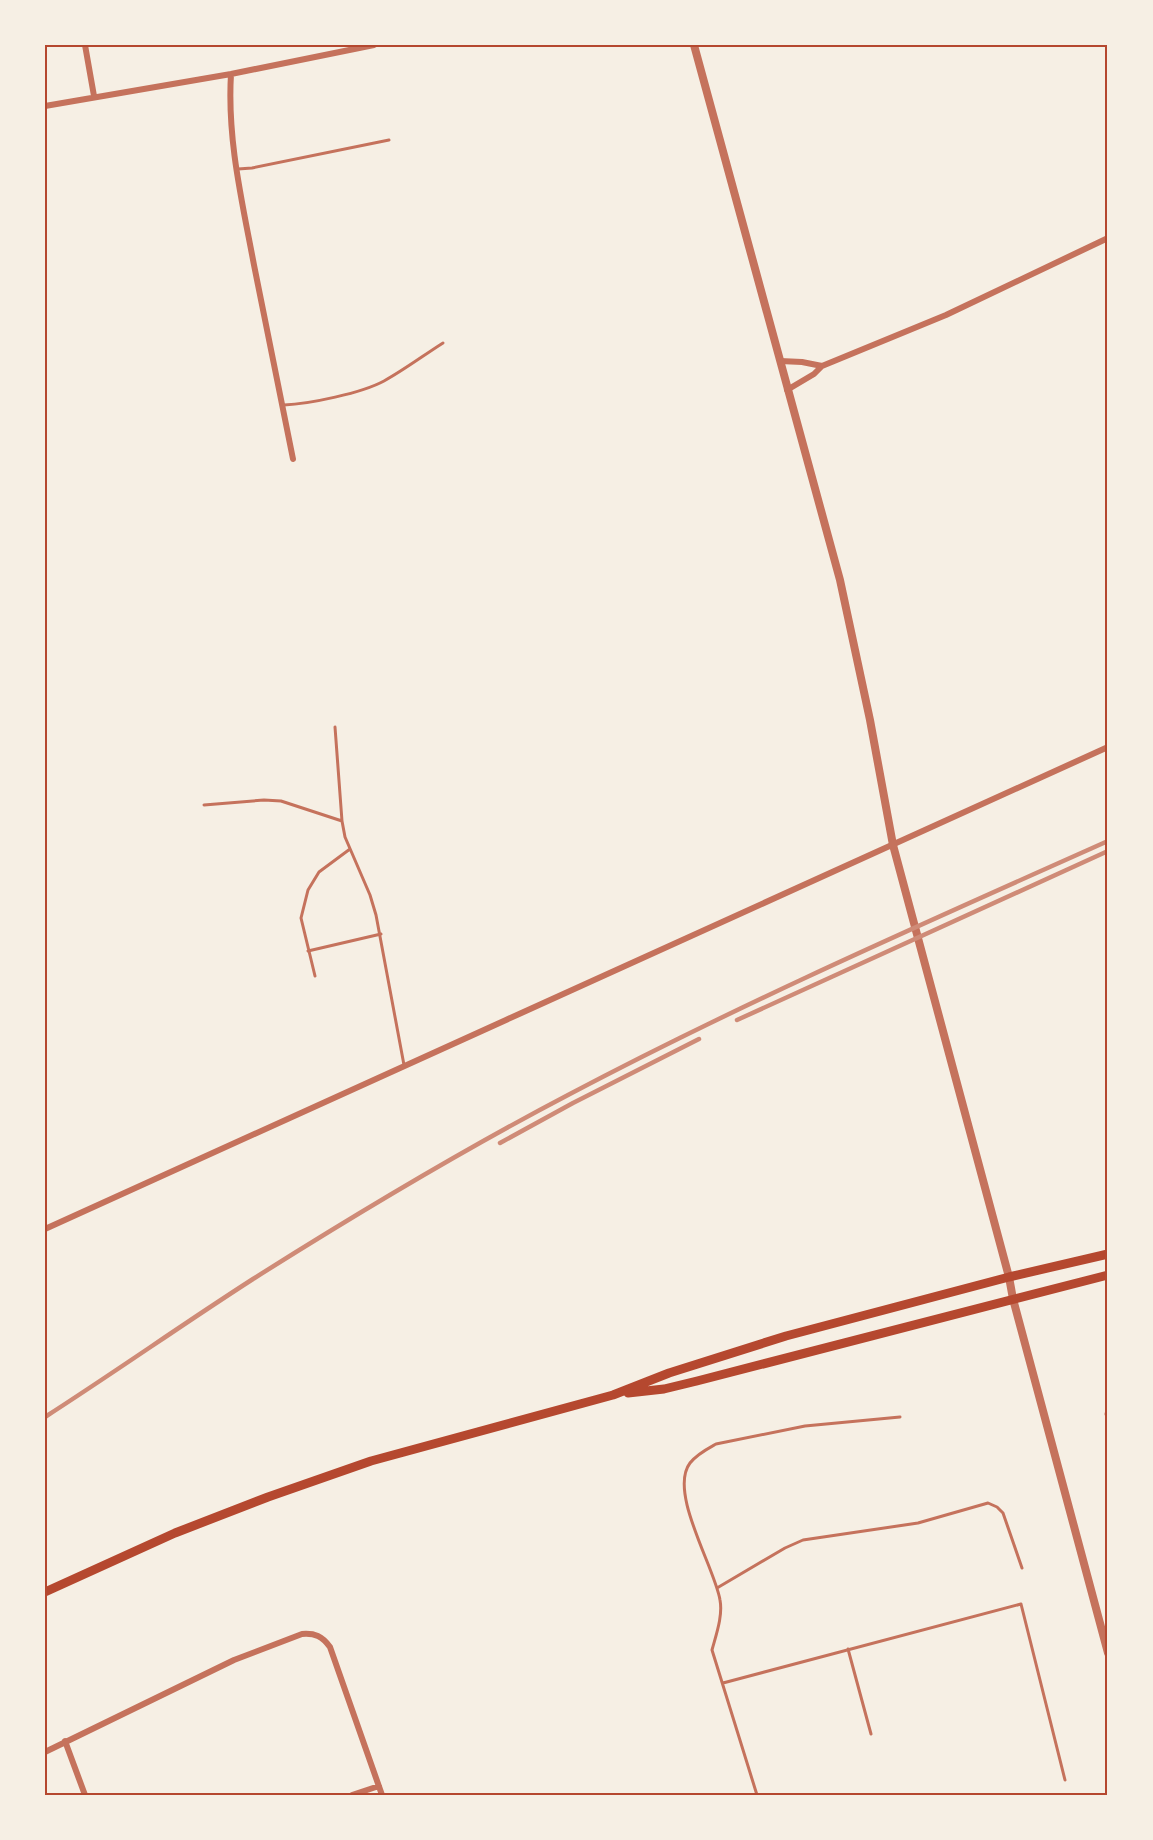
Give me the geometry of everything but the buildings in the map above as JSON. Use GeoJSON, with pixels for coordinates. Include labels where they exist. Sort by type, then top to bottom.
{"type":"FeatureCollection","features":[{"type":"Feature","properties":{"kind":"main road"},"geometry":{"type":"LineString","coordinates":[[45,1592],[175,1533],[371,1461],[614,1395],[669,1373],[786,1336],[1009,1277],[1108,1254]]}},
{"type":"Feature","properties":{"kind":"main road"},"geometry":{"type":"LineString","coordinates":[[614,1395],[664,1389],[1108,1275]]}},
{"type":"Feature","properties":{"kind":"street"},"geometry":{"type":"LineString","coordinates":[[85,45],[94,96]]}},
{"type":"Feature","properties":{"kind":"street"},"geometry":{"type":"LineString","coordinates":[[45,106],[231,74],[374,45]]}},
{"type":"Feature","properties":{"kind":"street"},"geometry":{"type":"LineString","coordinates":[[694,45],[840,580],[870,720],[893,845],[1108,1653]]}},
{"type":"Feature","properties":{"kind":"street"},"geometry":{"type":"LineString","coordinates":[[231,74],[230,120],[236,169],[293,459]]}},
{"type":"Feature","properties":{"kind":"street"},"geometry":{"type":"LineString","coordinates":[[787,390],[814,374],[822,366],[946,315],[1108,238]]}},
{"type":"Feature","properties":{"kind":"street"},"geometry":{"type":"LineString","coordinates":[[780,362],[802,362],[822,366]]}},
{"type":"Feature","properties":{"kind":"street"},"geometry":{"type":"LineString","coordinates":[[45,1229],[1108,747]]}},
{"type":"Feature","properties":{"kind":"street"},"geometry":{"type":"LineString","coordinates":[[45,1752],[234,1660],[302,1634],[313,1633],[324,1638],[330,1647],[382,1795]]}},
{"type":"Feature","properties":{"kind":"street"},"geometry":{"type":"LineString","coordinates":[[65,1741],[85,1795]]}},
{"type":"Feature","properties":{"kind":"street"},"geometry":{"type":"LineString","coordinates":[[352,1795],[379,1786]]}},
{"type":"Feature","properties":{"kind":"lane"},"geometry":{"type":"LineString","coordinates":[[236,169],[252,168],[389,140]]}},
{"type":"Feature","properties":{"kind":"lane"},"geometry":{"type":"LineString","coordinates":[[282,405],[301,405],[328,399],[382,382],[443,343]]}},
{"type":"Feature","properties":{"kind":"lane"},"geometry":{"type":"LineString","coordinates":[[335,727],[345,837],[370,895],[381,934],[404,1066]]}},
{"type":"Feature","properties":{"kind":"lane"},"geometry":{"type":"LineString","coordinates":[[204,805],[264,800],[281,801],[342,821]]}},
{"type":"Feature","properties":{"kind":"lane"},"geometry":{"type":"LineString","coordinates":[[315,976],[301,918],[308,890],[319,872],[350,849]]}},
{"type":"Feature","properties":{"kind":"lane"},"geometry":{"type":"LineString","coordinates":[[308,951],[381,934]]}},
{"type":"Feature","properties":{"kind":"lane"},"geometry":{"type":"LineString","coordinates":[[1108,1406],[1108,1420]]}},
{"type":"Feature","properties":{"kind":"lane"},"geometry":{"type":"LineString","coordinates":[[757,1795],[712,1650],[720,1617],[720,1600],[688,1510],[685,1476],[690,1462],[716,1444],[805,1426],[900,1417]]}},
{"type":"Feature","properties":{"kind":"lane"},"geometry":{"type":"LineString","coordinates":[[716,1588],[803,1540],[918,1522],[988,1503],[997,1507],[1002,1513],[1023,1568]]}},
{"type":"Feature","properties":{"kind":"lane"},"geometry":{"type":"LineString","coordinates":[[723,1683],[1021,1604],[1065,1780]]}},
{"type":"Feature","properties":{"kind":"lane"},"geometry":{"type":"LineString","coordinates":[[848,1649],[871,1734]]}},
{"type":"Feature","properties":{"kind":"railway"},"geometry":{"type":"LineString","coordinates":[[45,1417],[292,1255],[528,1116],[768,995],[1108,841]]}},
{"type":"Feature","properties":{"kind":"railway"},"geometry":{"type":"LineString","coordinates":[[737,1020],[1108,851]]}},
{"type":"Feature","properties":{"kind":"railway"},"geometry":{"type":"LineString","coordinates":[[500,1143],[699,1039]]}}]}
